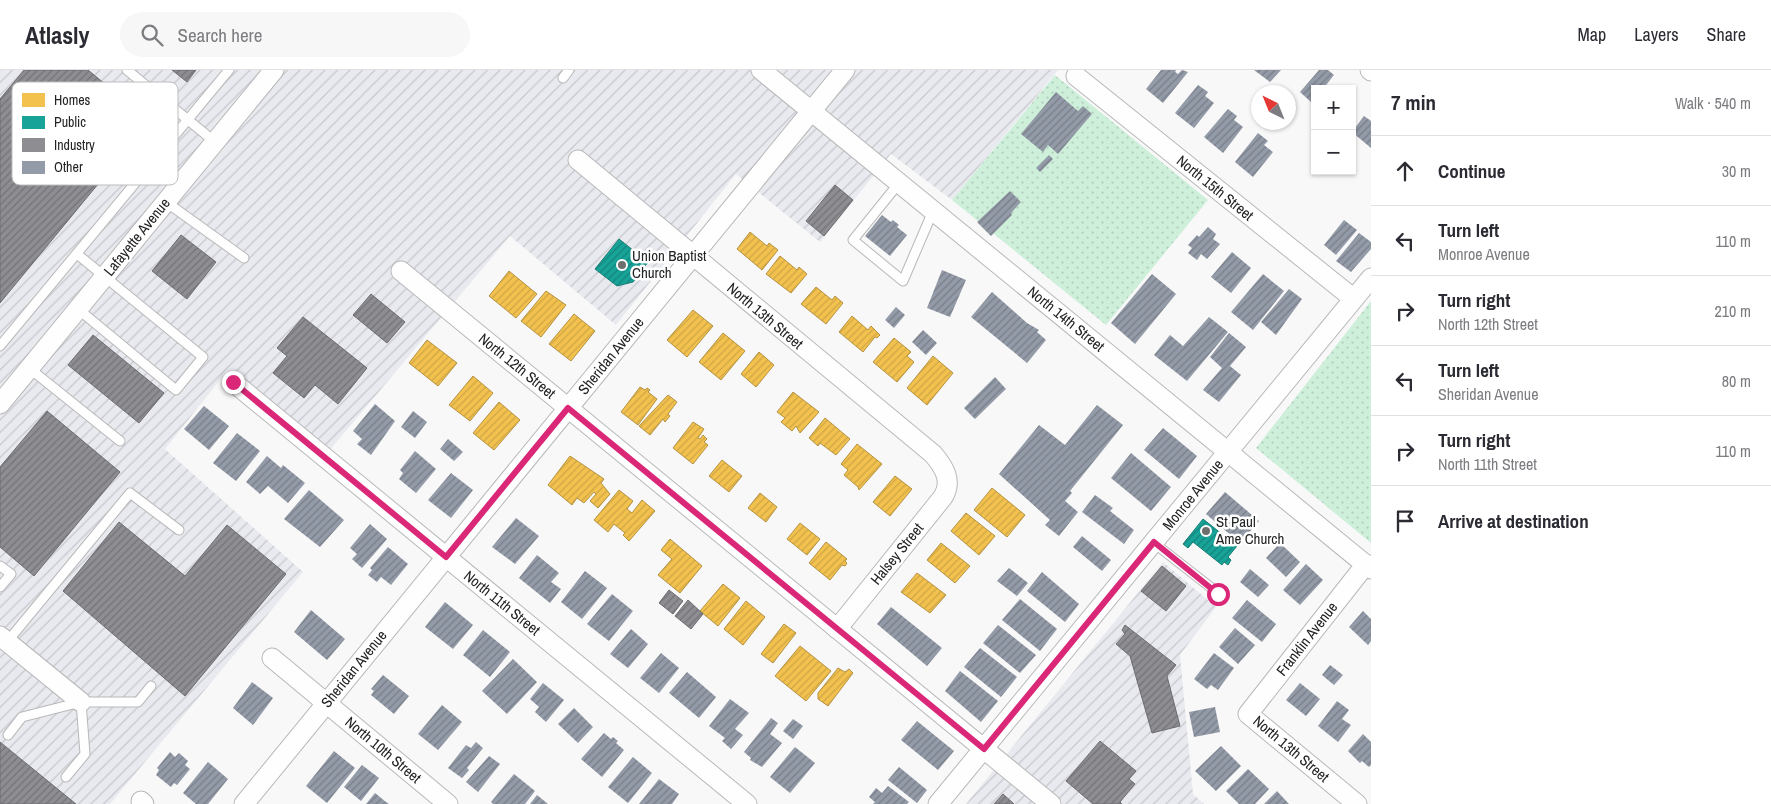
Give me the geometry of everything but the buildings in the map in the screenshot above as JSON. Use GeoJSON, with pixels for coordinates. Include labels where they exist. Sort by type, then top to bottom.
{"type":"FeatureCollection","features":[{"type":"Feature","properties":{"kind":"street","name":"Lafayette Avenue"},"geometry":{"type":"LineString","coordinates":[[0,404],[274,70]]}},
{"type":"Feature","properties":{"kind":"street","name":"North 14th Street"},"geometry":{"type":"LineString","coordinates":[[761,70],[1368,567]]}},
{"type":"Feature","properties":{"kind":"street","name":"Sheridan Avenue"},"geometry":{"type":"LineString","coordinates":[[244,804],[845,70]]}},
{"type":"Feature","properties":{"kind":"street","name":"North 15th Street"},"geometry":{"type":"LineString","coordinates":[[1076,76],[1354,300]]}},
{"type":"Feature","properties":{"kind":"street","name":"North 13th Street"},"geometry":{"type":"LineString","coordinates":[[578,160],[933,454],[940,462],[947,476]]}},
{"type":"Feature","properties":{"kind":"street","name":"North 12th Street"},"geometry":{"type":"LineString","coordinates":[[401,271],[1051,804]]}},
{"type":"Feature","properties":{"kind":"street","name":"Monroe Avenue"},"geometry":{"type":"LineString","coordinates":[[938,804],[1371,278]]}},
{"type":"Feature","properties":{"kind":"street","name":"North 11th Street"},"geometry":{"type":"LineString","coordinates":[[233,382],[747,804]]}},
{"type":"Feature","properties":{"kind":"street","name":"Halsey Street"},"geometry":{"type":"LineString","coordinates":[[837,629],[943,498],[946,491],[947,476]]}},
{"type":"Feature","properties":{"kind":"street","name":"Franklin Avenue"},"geometry":{"type":"LineString","coordinates":[[1248,714],[1368,567]]}},
{"type":"Feature","properties":{"kind":"street"},"geometry":{"type":"LineString","coordinates":[[4,639],[81,702]]}},
{"type":"Feature","properties":{"kind":"street","name":"North 10th Street"},"geometry":{"type":"LineString","coordinates":[[272,658],[448,804]]}},
{"type":"Feature","properties":{"kind":"street","name":"North 13th Street"},"geometry":{"type":"LineString","coordinates":[[1248,714],[1357,804]]}},
{"type":"Feature","properties":{"kind":"lane"},"geometry":{"type":"LineString","coordinates":[[127,70],[142,82]]}},
{"type":"Feature","properties":{"kind":"lane"},"geometry":{"type":"LineString","coordinates":[[178,132],[229,70]]}},
{"type":"Feature","properties":{"kind":"lane"},"geometry":{"type":"LineString","coordinates":[[563,78],[569,70]]}},
{"type":"Feature","properties":{"kind":"lane"},"geometry":{"type":"LineString","coordinates":[[178,112],[215,142]]}},
{"type":"Feature","properties":{"kind":"lane"},"geometry":{"type":"LineString","coordinates":[[899,183],[852,240],[903,282],[934,211]]}},
{"type":"Feature","properties":{"kind":"lane"},"geometry":{"type":"LineString","coordinates":[[0,346],[134,185]]}},
{"type":"Feature","properties":{"kind":"lane"},"geometry":{"type":"LineString","coordinates":[[166,202],[244,258]]}},
{"type":"Feature","properties":{"kind":"lane"},"geometry":{"type":"LineString","coordinates":[[77,254],[203,357],[176,390],[78,309]]}},
{"type":"Feature","properties":{"kind":"lane"},"geometry":{"type":"LineString","coordinates":[[30,368],[120,441]]}},
{"type":"Feature","properties":{"kind":"lane"},"geometry":{"type":"LineString","coordinates":[[4,639],[130,493],[179,530]]}},
{"type":"Feature","properties":{"kind":"lane"},"geometry":{"type":"LineString","coordinates":[[1154,542],[1218,594]]}},
{"type":"Feature","properties":{"kind":"lane"},"geometry":{"type":"LineString","coordinates":[[0,566],[11,574],[0,587]]}},
{"type":"Feature","properties":{"kind":"lane"},"geometry":{"type":"LineString","coordinates":[[8,735],[22,717],[81,702],[138,702],[151,686]]}},
{"type":"Feature","properties":{"kind":"lane"},"geometry":{"type":"LineString","coordinates":[[66,777],[85,754],[81,702]]}},
{"type":"Feature","properties":{"kind":"shaded area"},"geometry":{"type":"Polygon","coordinates":[[[0,70],[1058,70],[952,200],[891,154],[820,242],[736,174],[616,325],[510,236],[329,451],[227,371],[165,449],[303,572],[110,804],[0,804],[0,70]]]}},
{"type":"Feature","properties":{"kind":"shaded area"},"geometry":{"type":"Polygon","coordinates":[[[1163,562],[1216,607],[1180,655],[1193,794],[1204,804],[966,804],[1163,562]]]}},
{"type":"Feature","properties":{"kind":"green space"},"geometry":{"type":"Polygon","coordinates":[[[1055,75],[1208,200],[1106,325],[952,200],[1055,75]]]}},
{"type":"Feature","properties":{"kind":"green space"},"geometry":{"type":"Polygon","coordinates":[[[1371,301],[1371,543],[1256,448],[1371,301]]]}},
{"type":"Feature","properties":{"kind":"place","name":"Union Baptist Church"},"geometry":{"type":"Point","coordinates":[622,265]}},
{"type":"Feature","properties":{"kind":"place","name":"St Paul Ame Church"},"geometry":{"type":"Point","coordinates":[1206,531]}},
{"type":"Feature","properties":{"kind":"route"},"geometry":{"type":"LineString","coordinates":[[233,382],[446,557],[568,408],[984,749],[1154,542],[1218,594]]}}]}
